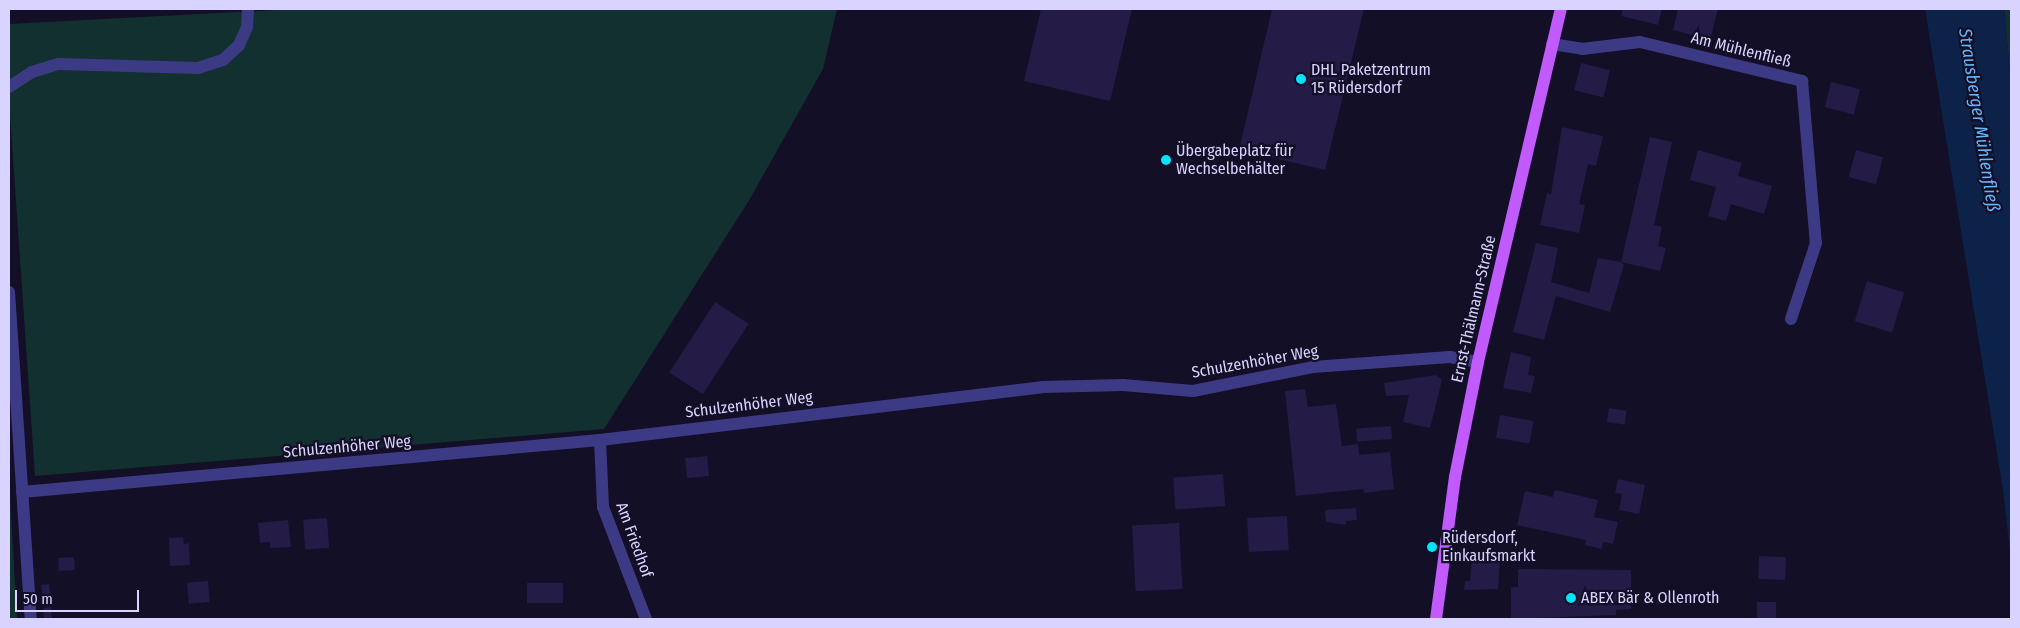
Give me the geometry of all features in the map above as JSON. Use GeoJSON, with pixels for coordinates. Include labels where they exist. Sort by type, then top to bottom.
{"type":"FeatureCollection","features":[{"type":"Feature","properties":{"kind":"main road","name":"Ernst-Thälmann-Straße"},"geometry":{"type":"LineString","coordinates":[[1436,619],[1455,477],[1478,362],[1561,9]]}},
{"type":"Feature","properties":{"kind":"street"},"geometry":{"type":"LineString","coordinates":[[9,87],[32,72],[59,64],[198,68],[223,60],[239,45],[247,28],[248,9]]}},
{"type":"Feature","properties":{"kind":"street","name":"Am Mühlenfließ"},"geometry":{"type":"LineString","coordinates":[[1552,44],[1582,49],[1640,42],[1802,81],[1816,243],[1791,319]]}},
{"type":"Feature","properties":{"kind":"street"},"geometry":{"type":"LineString","coordinates":[[9,292],[31,619]]}},
{"type":"Feature","properties":{"kind":"street","name":"Schulzenhöher Weg"},"geometry":{"type":"LineString","coordinates":[[22,492],[600,440],[1042,387],[1123,385],[1193,391],[1313,367],[1450,357],[1478,362]]}},
{"type":"Feature","properties":{"kind":"street","name":"Am Friedhof"},"geometry":{"type":"LineString","coordinates":[[600,440],[603,507],[646,619]]}},
{"type":"Feature","properties":{"kind":"green space"},"geometry":{"type":"Polygon","coordinates":[[[295,9],[837,9],[823,69],[748,202],[604,429],[35,476],[9,100],[9,24],[295,9]]]}},
{"type":"Feature","properties":{"kind":"green space"},"geometry":{"type":"Polygon","coordinates":[[[2004,9],[2011,9],[2011,83],[2004,9]]]}},
{"type":"Feature","properties":{"kind":"green space"},"geometry":{"type":"Polygon","coordinates":[[[9,478],[17,619],[9,619],[9,478]]]}},
{"type":"Feature","properties":{"kind":"water","name":"Strausberger Mühlenfließ"},"geometry":{"type":"Polygon","coordinates":[[[1925,9],[2004,9],[2011,83],[2011,560],[2003,490],[1925,9]]]}},
{"type":"Feature","properties":{"kind":"building"},"geometry":{"type":"Polygon","coordinates":[[[1041,9],[1132,9],[1110,101],[1024,81],[1041,9]]]}},
{"type":"Feature","properties":{"kind":"building","name":"DHL Paketzentrum 15 Rüdersdorf"},"geometry":{"type":"Polygon","coordinates":[[[1272,9],[1364,9],[1325,170],[1239,150],[1272,9]]]}},
{"type":"Feature","properties":{"kind":"building"},"geometry":{"type":"Polygon","coordinates":[[[1623,9],[1662,9],[1658,25],[1621,16],[1623,9]]]}},
{"type":"Feature","properties":{"kind":"building"},"geometry":{"type":"Polygon","coordinates":[[[1678,9],[1718,9],[1710,40],[1673,30],[1678,9]]]}},
{"type":"Feature","properties":{"kind":"building"},"geometry":{"type":"Polygon","coordinates":[[[1581,63],[1610,70],[1603,97],[1574,90],[1581,63]]]}},
{"type":"Feature","properties":{"kind":"building"},"geometry":{"type":"Polygon","coordinates":[[[1831,82],[1860,89],[1854,114],[1825,107],[1831,82]]]}},
{"type":"Feature","properties":{"kind":"building"},"geometry":{"type":"Polygon","coordinates":[[[1562,127],[1603,136],[1596,166],[1588,164],[1579,204],[1585,205],[1579,233],[1540,225],[1547,193],[1551,194],[1562,127]]]}},
{"type":"Feature","properties":{"kind":"building"},"geometry":{"type":"Polygon","coordinates":[[[1650,137],[1672,142],[1654,225],[1662,227],[1658,246],[1666,248],[1660,271],[1621,262],[1650,137]]]}},
{"type":"Feature","properties":{"kind":"building"},"geometry":{"type":"Polygon","coordinates":[[[1698,150],[1742,163],[1738,176],[1772,186],[1764,214],[1731,204],[1726,221],[1708,216],[1716,187],[1690,180],[1698,150]]]}},
{"type":"Feature","properties":{"kind":"building"},"geometry":{"type":"Polygon","coordinates":[[[1856,150],[1883,157],[1876,184],[1849,177],[1856,150]]]}},
{"type":"Feature","properties":{"kind":"building"},"geometry":{"type":"Polygon","coordinates":[[[1536,243],[1558,248],[1551,282],[1589,293],[1598,258],[1621,262],[1624,265],[1610,312],[1556,296],[1544,340],[1513,332],[1536,243]]]}},
{"type":"Feature","properties":{"kind":"building"},"geometry":{"type":"Polygon","coordinates":[[[1867,281],[1904,292],[1892,333],[1855,321],[1867,281]]]}},
{"type":"Feature","properties":{"kind":"building"},"geometry":{"type":"Polygon","coordinates":[[[715,302],[749,324],[703,394],[669,372],[715,302]]]}},
{"type":"Feature","properties":{"kind":"building"},"geometry":{"type":"Polygon","coordinates":[[[1511,352],[1531,357],[1528,375],[1535,376],[1531,393],[1503,388],[1511,352]]]}},
{"type":"Feature","properties":{"kind":"building"},"geometry":{"type":"Polygon","coordinates":[[[1436,375],[1442,380],[1430,428],[1403,422],[1409,395],[1386,396],[1384,383],[1436,375]]]}},
{"type":"Feature","properties":{"kind":"building"},"geometry":{"type":"Polygon","coordinates":[[[1305,389],[1308,407],[1336,404],[1342,446],[1358,444],[1359,455],[1390,452],[1394,489],[1364,493],[1363,489],[1296,496],[1285,391],[1305,389]]]}},
{"type":"Feature","properties":{"kind":"building"},"geometry":{"type":"Polygon","coordinates":[[[1609,408],[1627,411],[1625,425],[1607,422],[1609,408]]]}},
{"type":"Feature","properties":{"kind":"building"},"geometry":{"type":"Polygon","coordinates":[[[1500,415],[1533,421],[1529,444],[1496,438],[1500,415]]]}},
{"type":"Feature","properties":{"kind":"building"},"geometry":{"type":"Polygon","coordinates":[[[1391,426],[1392,439],[1357,441],[1356,428],[1391,426]]]}},
{"type":"Feature","properties":{"kind":"building"},"geometry":{"type":"Polygon","coordinates":[[[707,456],[709,476],[687,478],[685,458],[707,456]]]}},
{"type":"Feature","properties":{"kind":"building"},"geometry":{"type":"Polygon","coordinates":[[[1223,474],[1225,506],[1175,509],[1173,477],[1223,474]]]}},
{"type":"Feature","properties":{"kind":"building"},"geometry":{"type":"Polygon","coordinates":[[[1618,479],[1645,485],[1639,514],[1619,510],[1622,494],[1615,493],[1618,479]]]}},
{"type":"Feature","properties":{"kind":"building"},"geometry":{"type":"Polygon","coordinates":[[[1555,490],[1598,500],[1594,517],[1618,522],[1613,544],[1603,542],[1602,549],[1585,545],[1586,540],[1517,525],[1525,491],[1553,497],[1555,490]]]}},
{"type":"Feature","properties":{"kind":"building"},"geometry":{"type":"Polygon","coordinates":[[[1356,508],[1357,520],[1346,521],[1346,525],[1326,522],[1325,510],[1356,508]]]}},
{"type":"Feature","properties":{"kind":"building"},"geometry":{"type":"Polygon","coordinates":[[[1287,516],[1289,550],[1249,552],[1247,518],[1287,516]]]}},
{"type":"Feature","properties":{"kind":"building"},"geometry":{"type":"Polygon","coordinates":[[[327,518],[329,548],[305,550],[303,520],[327,518]]]}},
{"type":"Feature","properties":{"kind":"building"},"geometry":{"type":"Polygon","coordinates":[[[288,520],[291,547],[270,548],[270,542],[260,543],[258,523],[288,520]]]}},
{"type":"Feature","properties":{"kind":"building"},"geometry":{"type":"Polygon","coordinates":[[[1179,523],[1182,589],[1136,591],[1132,525],[1179,523]]]}},
{"type":"Feature","properties":{"kind":"building"},"geometry":{"type":"Polygon","coordinates":[[[183,537],[184,544],[189,543],[190,565],[170,566],[169,538],[183,537]]]}},
{"type":"Feature","properties":{"kind":"building"},"geometry":{"type":"Polygon","coordinates":[[[1759,556],[1786,557],[1785,580],[1758,579],[1759,556]]]}},
{"type":"Feature","properties":{"kind":"building"},"geometry":{"type":"Polygon","coordinates":[[[74,557],[75,570],[59,571],[58,558],[74,557]]]}},
{"type":"Feature","properties":{"kind":"building"},"geometry":{"type":"Polygon","coordinates":[[[1472,560],[1500,560],[1498,589],[1464,590],[1465,581],[1470,581],[1472,560]]]}},
{"type":"Feature","properties":{"kind":"building","name":"ABEX Bär & Ollenroth"},"geometry":{"type":"Polygon","coordinates":[[[1518,569],[1631,570],[1631,609],[1616,610],[1616,615],[1511,619],[1511,587],[1518,587],[1518,569]]]}},
{"type":"Feature","properties":{"kind":"building"},"geometry":{"type":"Polygon","coordinates":[[[208,581],[210,602],[189,604],[187,583],[208,581]]]}},
{"type":"Feature","properties":{"kind":"building"},"geometry":{"type":"Polygon","coordinates":[[[527,583],[563,583],[563,603],[527,603],[527,583]]]}},
{"type":"Feature","properties":{"kind":"building"},"geometry":{"type":"Polygon","coordinates":[[[49,584],[51,601],[43,602],[41,585],[49,584]]]}},
{"type":"Feature","properties":{"kind":"building"},"geometry":{"type":"Polygon","coordinates":[[[1757,602],[1776,602],[1776,619],[1757,619],[1757,602]]]}},
{"type":"Feature","properties":{"kind":"building"},"geometry":{"type":"Polygon","coordinates":[[[51,607],[52,619],[44,619],[43,608],[51,607]]]}},
{"type":"Feature","properties":{"kind":"place","name":"DHL Paketzentrum 15 Rüdersdorf"},"geometry":{"type":"Point","coordinates":[1301,79]}},
{"type":"Feature","properties":{"kind":"place","name":"Übergabeplatz für Wechselbehälter"},"geometry":{"type":"Point","coordinates":[1166,160]}},
{"type":"Feature","properties":{"kind":"place","name":"Rüdersdorf, Einkaufsmarkt"},"geometry":{"type":"Point","coordinates":[1432,547]}},
{"type":"Feature","properties":{"kind":"place","name":"ABEX Bär & Ollenroth"},"geometry":{"type":"Point","coordinates":[1571,598]}}]}
